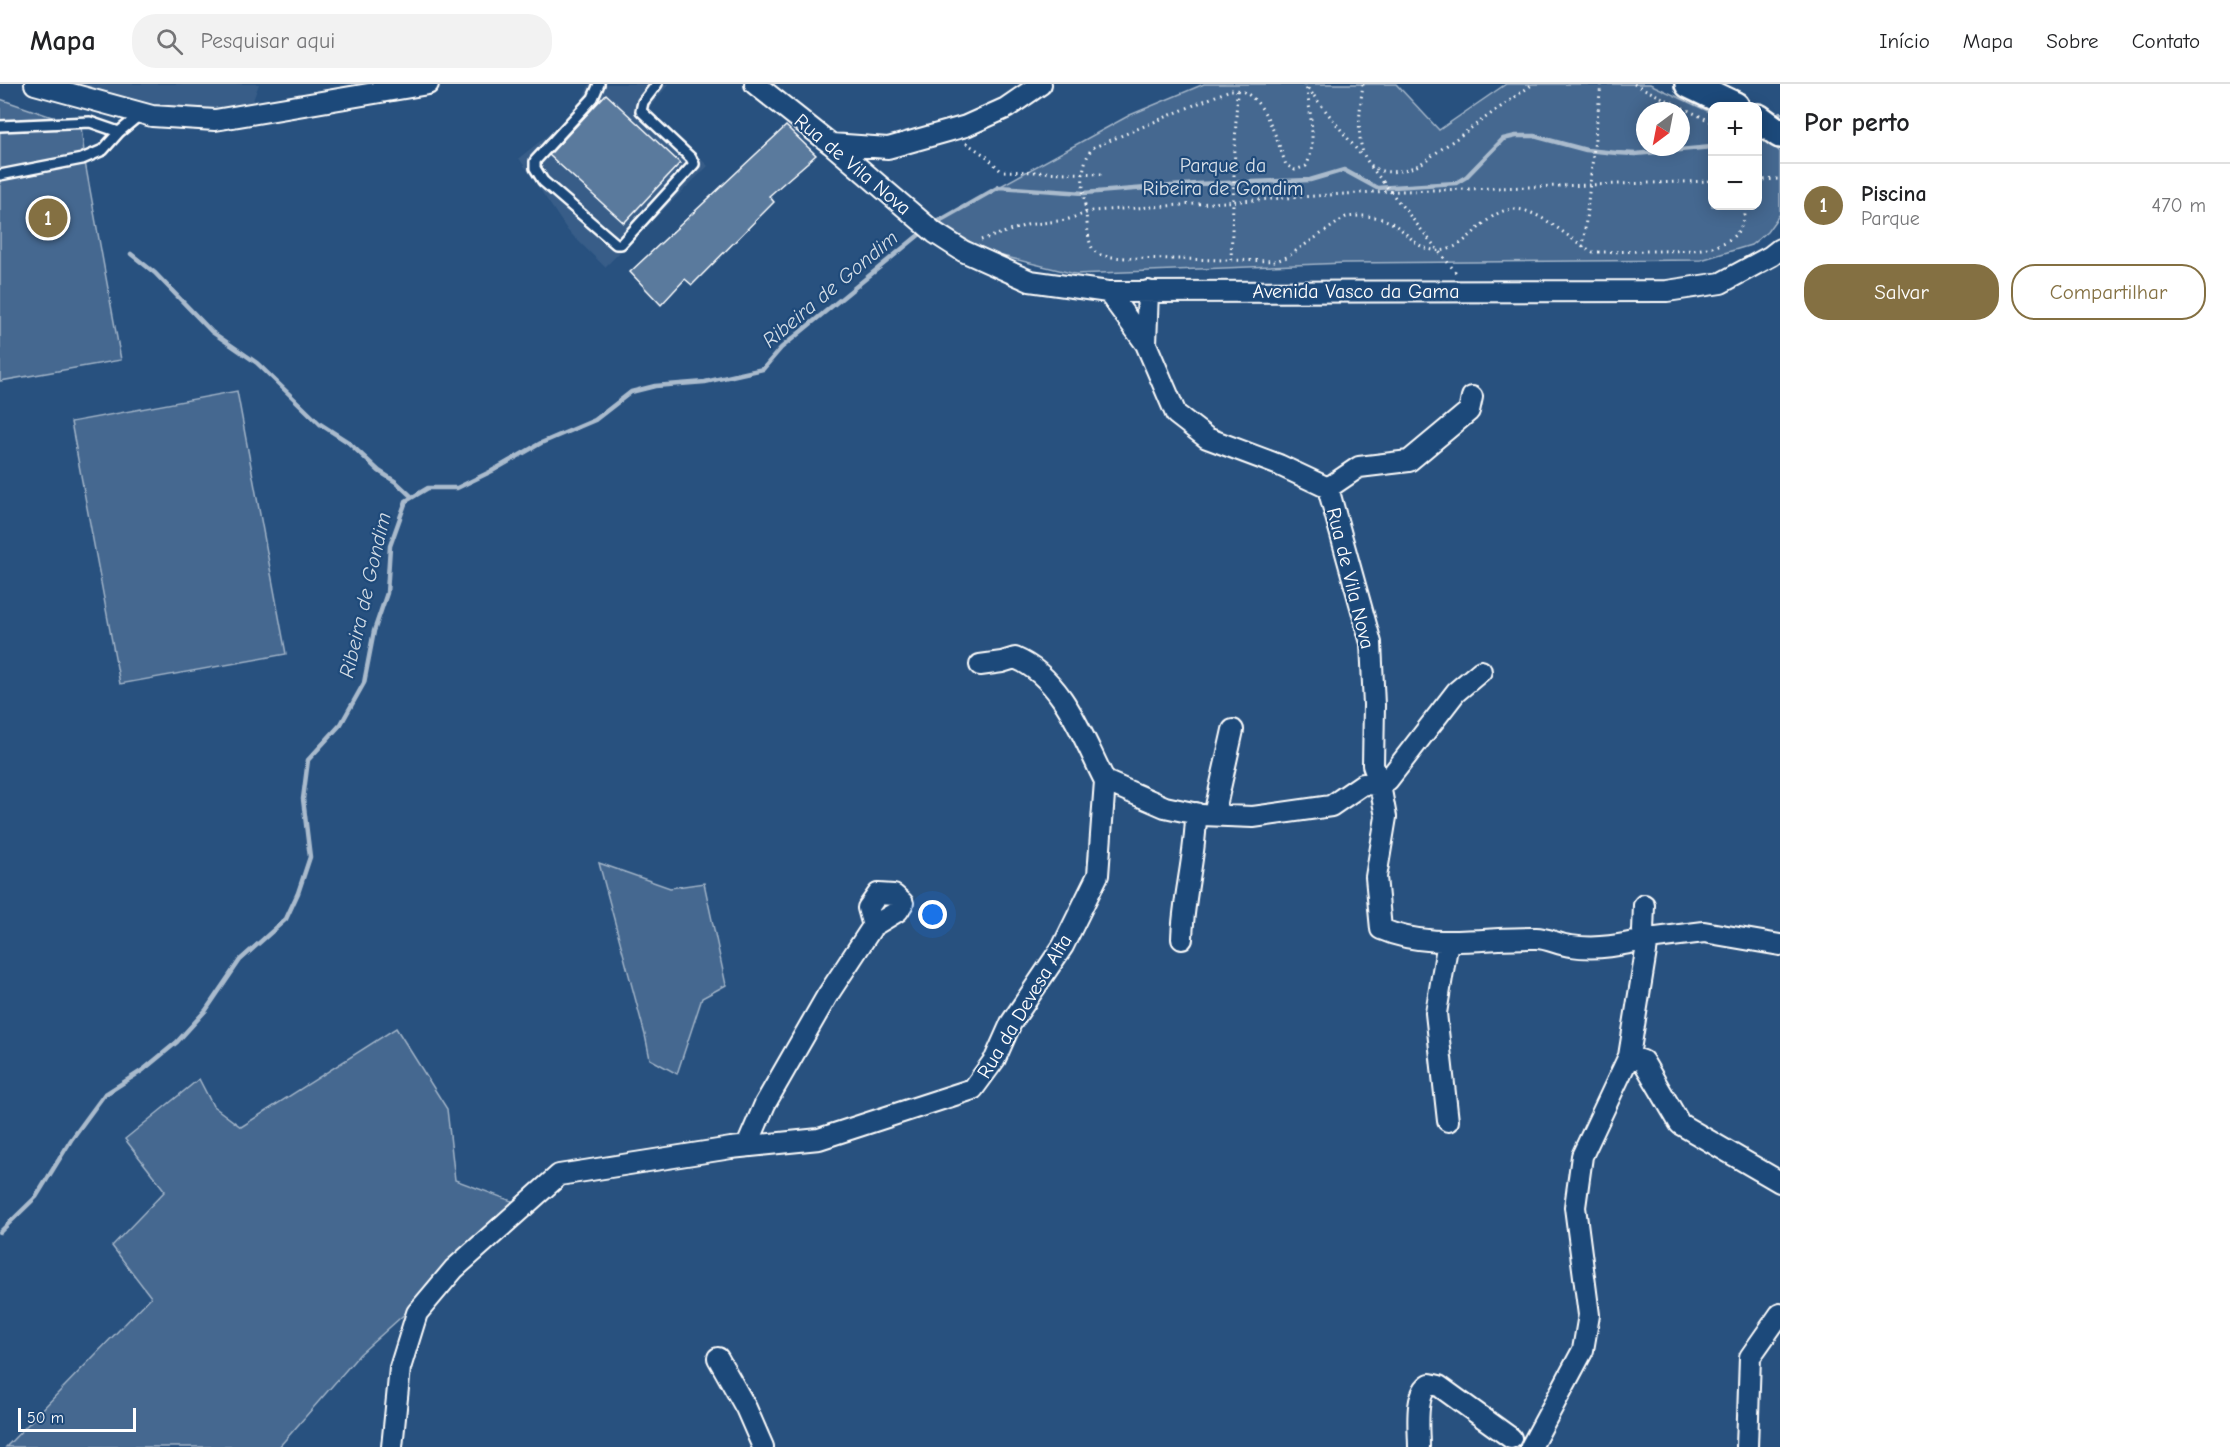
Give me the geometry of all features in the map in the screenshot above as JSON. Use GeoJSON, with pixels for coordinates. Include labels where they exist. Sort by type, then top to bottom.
{"type":"FeatureCollection","features":[{"type":"Feature","properties":{"kind":"main road"},"geometry":{"type":"LineString","coordinates":[[1689,84],[1727,102]]}},
{"type":"Feature","properties":{"kind":"main road"},"geometry":{"type":"LineString","coordinates":[[1762,119],[1780,124]]}},
{"type":"Feature","properties":{"kind":"main road"},"geometry":{"type":"LineString","coordinates":[[1762,121],[1780,134]]}},
{"type":"Feature","properties":{"kind":"street"},"geometry":{"type":"LineString","coordinates":[[35,84],[152,116],[215,120],[428,84]]}},
{"type":"Feature","properties":{"kind":"street","name":"Rua de Vila Nova"},"geometry":{"type":"LineString","coordinates":[[755,84],[831,144],[929,228]]}},
{"type":"Feature","properties":{"kind":"street"},"geometry":{"type":"LineString","coordinates":[[831,144],[888,148],[966,126],[1006,108],[1041,84]]}},
{"type":"Feature","properties":{"kind":"street","name":"Avenida Vasco da Gama"},"geometry":{"type":"LineString","coordinates":[[929,228],[963,251],[1030,281],[1108,292],[1667,291],[1721,283],[1780,249]]}},
{"type":"Feature","properties":{"kind":"street","name":"Rua de Vila Nova"},"geometry":{"type":"LineString","coordinates":[[1146,344],[1148,291]]}},
{"type":"Feature","properties":{"kind":"street","name":"Rua de Vila Nova"},"geometry":{"type":"LineString","coordinates":[[1108,292],[1146,344],[1176,414],[1207,438],[1279,465],[1328,488],[1371,643],[1374,705],[1372,765],[1380,785],[1386,817],[1376,877],[1382,929],[1395,935],[1448,941],[1539,938],[1570,946],[1612,948],[1648,939],[1704,932],[1780,945]]}},
{"type":"Feature","properties":{"kind":"street"},"geometry":{"type":"LineString","coordinates":[[1328,488],[1359,467],[1409,461],[1469,411],[1472,397]]}},
{"type":"Feature","properties":{"kind":"street"},"geometry":{"type":"LineString","coordinates":[[980,664],[1015,658],[1031,665],[1051,685],[1071,714],[1105,781],[1165,807],[1205,814],[1253,817],[1331,806],[1363,784],[1380,785],[1388,780],[1456,692],[1481,671]]}},
{"type":"Feature","properties":{"kind":"street"},"geometry":{"type":"LineString","coordinates":[[1182,939],[1182,919],[1193,856],[1233,730]]}},
{"type":"Feature","properties":{"kind":"street","name":"Rua da Devesa Alta"},"geometry":{"type":"LineString","coordinates":[[392,1447],[400,1368],[417,1313],[454,1269],[559,1175],[747,1146],[819,1139],[973,1089],[995,1059],[1011,1023],[1063,946],[1098,875],[1105,781]]}},
{"type":"Feature","properties":{"kind":"street"},"geometry":{"type":"LineString","coordinates":[[1531,1447],[1583,1350],[1589,1315],[1575,1207],[1582,1156],[1629,1056],[1648,939],[1643,931],[1644,905]]}},
{"type":"Feature","properties":{"kind":"street"},"geometry":{"type":"LineString","coordinates":[[747,1146],[765,1104],[797,1047],[873,926]]}},
{"type":"Feature","properties":{"kind":"street"},"geometry":{"type":"LineString","coordinates":[[1448,941],[1436,1013],[1448,1121]]}},
{"type":"Feature","properties":{"kind":"street"},"geometry":{"type":"LineString","coordinates":[[1629,1056],[1643,1061],[1680,1124],[1780,1182]]}},
{"type":"Feature","properties":{"kind":"street"},"geometry":{"type":"LineString","coordinates":[[1747,1447],[1750,1358],[1780,1314]]}},
{"type":"Feature","properties":{"kind":"street"},"geometry":{"type":"LineString","coordinates":[[718,1358],[746,1408],[763,1447]]}},
{"type":"Feature","properties":{"kind":"street"},"geometry":{"type":"LineString","coordinates":[[1419,1447],[1420,1395],[1424,1387],[1430,1384],[1439,1386],[1511,1438]]}},
{"type":"Feature","properties":{"kind":"lane"},"geometry":{"type":"LineString","coordinates":[[599,84],[593,98],[535,161],[535,168],[543,181],[616,244],[621,244],[694,164],[691,158],[641,111],[643,102],[657,84]]}},
{"type":"Feature","properties":{"kind":"lane"},"geometry":{"type":"LineString","coordinates":[[0,176],[82,159],[103,150],[119,132],[142,113]]}},
{"type":"Feature","properties":{"kind":"lane"},"geometry":{"type":"LineString","coordinates":[[0,126],[90,122],[119,132]]}},
{"type":"Feature","properties":{"kind":"path"},"geometry":{"type":"LineString","coordinates":[[1305,84],[1311,156],[1306,166],[1295,170],[1286,165],[1275,134],[1263,111],[1248,95],[1237,90],[1230,90],[1092,148],[1084,159],[1083,182],[1088,242],[1093,251],[1103,257],[1276,261],[1287,257],[1346,217],[1357,216],[1374,216],[1398,227],[1409,239],[1420,246],[1438,250],[1451,249],[1466,240],[1477,227],[1493,215],[1515,210],[1523,210],[1540,217],[1593,252],[1709,248],[1730,240],[1739,230],[1745,210]]}},
{"type":"Feature","properties":{"kind":"path"},"geometry":{"type":"LineString","coordinates":[[1305,84],[1470,291]]}},
{"type":"Feature","properties":{"kind":"path"},"geometry":{"type":"LineString","coordinates":[[1363,84],[1360,107],[1360,150],[1369,164],[1382,171],[1401,172],[1419,165],[1533,84]]}},
{"type":"Feature","properties":{"kind":"path"},"geometry":{"type":"LineString","coordinates":[[1583,247],[1601,84]]}},
{"type":"Feature","properties":{"kind":"path"},"geometry":{"type":"LineString","coordinates":[[1634,84],[1708,120]]}},
{"type":"Feature","properties":{"kind":"path"},"geometry":{"type":"LineString","coordinates":[[1231,260],[1237,90]]}},
{"type":"Feature","properties":{"kind":"path"},"geometry":{"type":"LineString","coordinates":[[947,131],[987,156],[1001,171],[1104,174]]}},
{"type":"Feature","properties":{"kind":"path"},"geometry":{"type":"LineString","coordinates":[[1762,180],[1780,179]]}},
{"type":"Feature","properties":{"kind":"path"},"geometry":{"type":"LineString","coordinates":[[963,251],[986,237],[1027,225],[1066,220],[1092,211],[1374,192],[1708,181]]}},
{"type":"Feature","properties":{"kind":"shaded area"},"geometry":{"type":"Polygon","coordinates":[[[63,84],[259,84],[251,106],[202,115],[89,92],[63,84]]]}},
{"type":"Feature","properties":{"kind":"shaded area"},"geometry":{"type":"Polygon","coordinates":[[[589,84],[669,84],[649,108],[708,166],[605,267],[568,231],[519,158],[577,112],[589,84]]]}},
{"type":"Feature","properties":{"kind":"green space","name":"Parque da Ribeira de Gondim"},"geometry":{"type":"Polygon","coordinates":[[[1204,84],[1396,84],[1439,130],[1506,84],[1650,84],[1688,102],[1636,102],[1636,156],[1690,156],[1690,103],[1708,111],[1708,210],[1762,210],[1762,136],[1780,152],[1780,214],[1767,232],[1751,245],[1701,260],[1345,263],[1075,274],[986,252],[937,221],[1130,115],[1204,84]]]}},
{"type":"Feature","properties":{"kind":"green space"},"geometry":{"type":"Polygon","coordinates":[[[0,99],[81,127],[86,168],[121,360],[0,381],[0,99]]]}},
{"type":"Feature","properties":{"kind":"green space"},"geometry":{"type":"Polygon","coordinates":[[[237,391],[286,654],[120,684],[71,422],[237,391]]]}},
{"type":"Feature","properties":{"kind":"green space"},"geometry":{"type":"Polygon","coordinates":[[[599,863],[670,888],[704,883],[726,985],[702,998],[677,1074],[650,1059],[599,863]]]}},
{"type":"Feature","properties":{"kind":"green space"},"geometry":{"type":"Polygon","coordinates":[[[396,1028],[447,1109],[455,1180],[525,1206],[360,1354],[279,1447],[6,1447],[151,1297],[112,1246],[165,1191],[125,1139],[199,1079],[213,1106],[241,1127],[396,1028]]]}},
{"type":"Feature","properties":{"kind":"building"},"geometry":{"type":"Polygon","coordinates":[[[606,94],[680,163],[624,223],[549,155],[606,94]]]}},
{"type":"Feature","properties":{"kind":"building"},"geometry":{"type":"Polygon","coordinates":[[[786,126],[816,155],[769,196],[774,202],[692,285],[685,279],[661,305],[630,272],[786,126]]]}},
{"type":"Feature","properties":{"kind":"waterway","name":"Ribeira de Gondim"},"geometry":{"type":"LineString","coordinates":[[932,225],[999,187],[1084,193],[1197,184],[1310,180],[1344,170],[1377,188],[1456,183],[1466,177],[1503,139],[1516,136],[1534,136],[1586,150],[1617,153],[1635,154],[1708,147]]}},
{"type":"Feature","properties":{"kind":"waterway"},"geometry":{"type":"LineString","coordinates":[[1762,140],[1766,138]]}},
{"type":"Feature","properties":{"kind":"waterway","name":"Ribeira de Gondim"},"geometry":{"type":"LineString","coordinates":[[0,1232],[36,1197],[71,1140],[104,1095],[143,1070],[177,1042],[206,1010],[240,960],[286,919],[298,893],[310,857],[303,799],[308,760],[341,724],[364,683],[374,631],[387,593],[390,546],[406,501],[428,488],[457,488],[541,443],[595,420],[631,392],[655,386],[705,382],[763,369],[781,348],[925,230]]}},
{"type":"Feature","properties":{"kind":"waterway"},"geometry":{"type":"LineString","coordinates":[[131,254],[155,273],[212,332],[257,363],[320,424],[348,442],[412,497]]}},
{"type":"Feature","properties":{"kind":"place","name":"Piscina"},"geometry":{"type":"Point","coordinates":[48,218]}}]}
